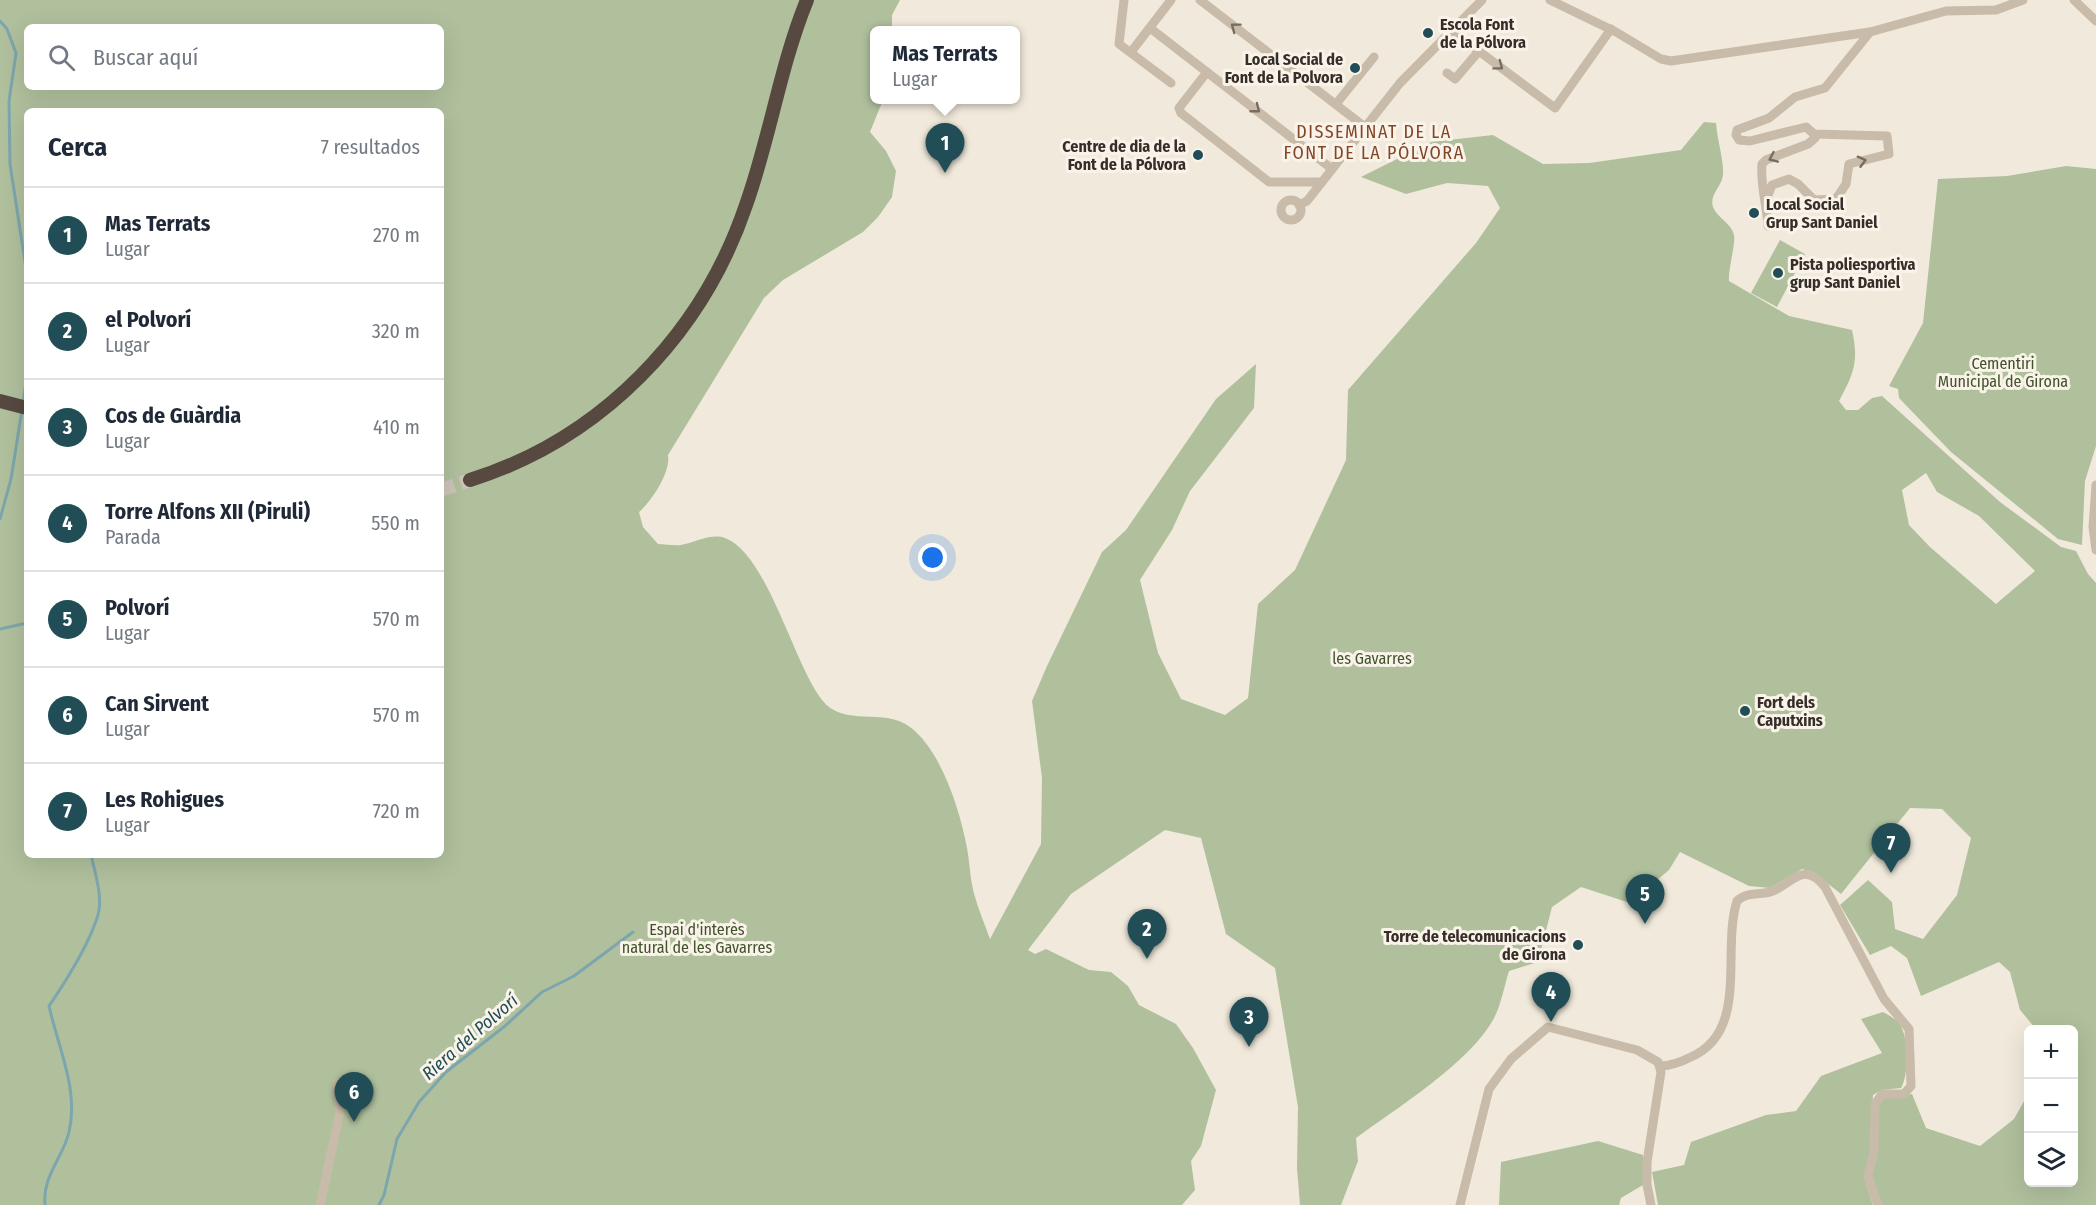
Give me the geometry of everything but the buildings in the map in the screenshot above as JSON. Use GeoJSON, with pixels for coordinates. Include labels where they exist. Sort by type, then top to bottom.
{"type":"FeatureCollection","features":[{"type":"Feature","properties":{"kind":"highway"},"geometry":{"type":"LineString","coordinates":[[470,480],[526,458],[589,421],[634,383],[681,330],[713,278],[738,227],[807,0]]}},
{"type":"Feature","properties":{"kind":"highway"},"geometry":{"type":"LineString","coordinates":[[0,401],[24,407]]}},
{"type":"Feature","properties":{"kind":"street"},"geometry":{"type":"LineString","coordinates":[[1124,0],[1119,44],[1171,83]]}},
{"type":"Feature","properties":{"kind":"street"},"geometry":{"type":"LineString","coordinates":[[1131,52],[1171,0]]}},
{"type":"Feature","properties":{"kind":"street"},"geometry":{"type":"LineString","coordinates":[[1200,0],[1365,127]]}},
{"type":"Feature","properties":{"kind":"street"},"geometry":{"type":"LineString","coordinates":[[1299,205],[1307,201],[1400,83],[1482,0]]}},
{"type":"Feature","properties":{"kind":"street"},"geometry":{"type":"LineString","coordinates":[[1550,0],[1611,29],[1661,59],[1671,61],[1870,32],[1938,12],[1996,10],[2023,0]]}},
{"type":"Feature","properties":{"kind":"street"},"geometry":{"type":"LineString","coordinates":[[2074,0],[2096,21]]}},
{"type":"Feature","properties":{"kind":"street"},"geometry":{"type":"LineString","coordinates":[[1150,28],[1332,169]]}},
{"type":"Feature","properties":{"kind":"street"},"geometry":{"type":"LineString","coordinates":[[1452,31],[1555,108],[1611,29]]}},
{"type":"Feature","properties":{"kind":"street"},"geometry":{"type":"LineString","coordinates":[[1766,200],[1772,185],[1789,179],[1798,184],[1814,200],[1836,200],[1846,184],[1849,164],[1888,154],[1887,136],[1814,134],[1806,127],[1750,141],[1739,140],[1736,135],[1737,130],[1769,118],[1795,97],[1825,88],[1870,32]]}},
{"type":"Feature","properties":{"kind":"street"},"geometry":{"type":"LineString","coordinates":[[1447,73],[1455,79],[1479,51]]}},
{"type":"Feature","properties":{"kind":"street"},"geometry":{"type":"LineString","coordinates":[[1336,104],[1374,57]]}},
{"type":"Feature","properties":{"kind":"street"},"geometry":{"type":"LineString","coordinates":[[1207,72],[1179,108],[1181,113],[1269,182],[1322,182]]}},
{"type":"Feature","properties":{"kind":"street"},"geometry":{"type":"LineString","coordinates":[[1768,226],[1766,200],[1761,184],[1762,164],[1766,160],[1808,144],[1815,138],[1814,134]]}},
{"type":"Feature","properties":{"kind":"street"},"geometry":{"type":"LineString","coordinates":[[2096,485],[2093,527],[2096,550]]}},
{"type":"Feature","properties":{"kind":"street"},"geometry":{"type":"LineString","coordinates":[[1660,1066],[1674,1064],[1703,1052],[1713,1042],[1723,1025],[1727,1010],[1733,919],[1737,901],[1746,895],[1774,891],[1798,875],[1816,877],[1825,887],[1884,999],[1902,1017],[1909,1029],[1911,1086],[1904,1094],[1882,1094],[1875,1104],[1874,1152],[1868,1176],[1878,1205]]}},
{"type":"Feature","properties":{"kind":"street"},"geometry":{"type":"LineString","coordinates":[[1460,1205],[1489,1089],[1511,1059],[1548,1027],[1637,1050],[1654,1058],[1660,1066],[1647,1162],[1647,1185],[1652,1205]]}},
{"type":"Feature","properties":{"kind":"street"},"geometry":{"type":"LineString","coordinates":[[320,1205],[340,1112],[337,1083]]}},
{"type":"Feature","properties":{"kind":"green space"},"geometry":{"type":"Polygon","coordinates":[[[0,0],[900,0],[892,15],[892,26],[870,26],[870,104],[881,104],[870,132],[886,151],[896,171],[892,197],[878,217],[863,232],[783,280],[764,298],[668,455],[667,470],[660,486],[639,512],[643,527],[658,544],[681,545],[708,537],[720,537],[740,548],[754,565],[767,587],[801,662],[822,700],[841,713],[900,721],[921,737],[940,765],[960,816],[973,891],[990,939],[1041,844],[1042,778],[1032,701],[1102,552],[1126,530],[1216,399],[1256,364],[1254,408],[1190,491],[1172,530],[1140,580],[1158,653],[1181,699],[1225,715],[1248,698],[1258,604],[1295,570],[1346,460],[1348,390],[1476,243],[1500,208],[1488,186],[1447,183],[1406,194],[1361,177],[1431,142],[1493,135],[1543,164],[1589,163],[1681,150],[1704,122],[1716,123],[1723,174],[1712,204],[1734,235],[1729,281],[1789,316],[1852,330],[1855,351],[1854,367],[1839,401],[1846,410],[1858,410],[1872,398],[1882,396],[2000,502],[2061,547],[2076,551],[2088,574],[2096,583],[2096,1205],[1882,1205],[1870,1178],[1877,1157],[1877,1108],[1880,1099],[1912,1094],[1926,1128],[1980,1146],[2014,1119],[2024,1101],[2024,1187],[2078,1187],[2078,1025],[2033,1025],[2020,1010],[2010,972],[1999,962],[1921,996],[1907,958],[1891,946],[1870,955],[1840,905],[1868,880],[1892,902],[1895,929],[1923,939],[1957,895],[1971,838],[1942,809],[1910,808],[1841,894],[1813,872],[1802,869],[1770,888],[1749,886],[1680,852],[1669,870],[1630,903],[1581,887],[1552,907],[1538,962],[1509,971],[1496,1015],[1482,1036],[1449,1069],[1356,1138],[1358,1161],[1341,1205],[1300,1205],[1297,1168],[1298,1107],[1275,968],[1226,934],[1201,838],[1165,830],[1071,894],[1028,950],[1035,954],[1046,949],[1089,970],[1111,972],[1128,986],[1139,1005],[1176,1024],[1193,1048],[1216,1090],[1201,1146],[1191,1161],[1195,1190],[1182,1205],[0,1205],[0,0]],[[1926,473],[1902,490],[1909,525],[1930,547],[1996,604],[2035,571],[1979,516],[1937,492],[1926,473]]]}},
{"type":"Feature","properties":{"kind":"green space","name":"Cementiri Municipal de Girona"},"geometry":{"type":"Polygon","coordinates":[[[2066,166],[2096,169],[2096,446],[2085,481],[2082,545],[2058,539],[1951,452],[1899,398],[1898,389],[1889,386],[1923,323],[1938,179],[2007,176],[2066,166]]]}},
{"type":"Feature","properties":{"kind":"green space","name":"Pista poliesportiva grup Sant Daniel"},"geometry":{"type":"Polygon","coordinates":[[[1780,240],[1805,254],[1777,307],[1751,293],[1780,240]]]}},
{"type":"Feature","properties":{"kind":"green space"},"geometry":{"type":"Polygon","coordinates":[[[1883,1012],[1898,1022],[1902,1029],[1905,1037],[1907,1065],[1901,1088],[1882,1090],[1873,1095],[1870,1153],[1864,1177],[1873,1205],[1658,1205],[1652,1172],[1684,1165],[1691,1142],[1766,1115],[1796,1111],[1821,1076],[1882,1053],[1861,1019],[1883,1012]]]}},
{"type":"Feature","properties":{"kind":"green space"},"geometry":{"type":"Polygon","coordinates":[[[1598,1141],[1643,1155],[1643,1185],[1621,1198],[1619,1205],[1499,1205],[1501,1162],[1598,1141]]]}},
{"type":"Feature","properties":{"kind":"waterway"},"geometry":{"type":"LineString","coordinates":[[0,21],[7,29],[16,53],[9,101],[10,164],[24,255]]}},
{"type":"Feature","properties":{"kind":"waterway"},"geometry":{"type":"LineString","coordinates":[[23,403],[24,396]]}},
{"type":"Feature","properties":{"kind":"waterway"},"geometry":{"type":"LineString","coordinates":[[0,519],[11,479],[22,410]]}},
{"type":"Feature","properties":{"kind":"waterway"},"geometry":{"type":"LineString","coordinates":[[0,629],[24,624]]}},
{"type":"Feature","properties":{"kind":"waterway"},"geometry":{"type":"LineString","coordinates":[[45,1205],[47,1185],[66,1141],[71,1116],[69,1084],[49,1006],[83,950],[98,915],[99,893],[92,858]]}},
{"type":"Feature","properties":{"kind":"waterway","name":"Riera del Polvorí"},"geometry":{"type":"LineString","coordinates":[[379,1205],[384,1195],[397,1139],[419,1102],[446,1072],[505,1026],[542,992],[574,976],[633,932]]}},
{"type":"Feature","properties":{"kind":"tunnel"},"geometry":{"type":"LineString","coordinates":[[444,489],[470,480]]}},
{"type":"Feature","properties":{"kind":"place","name":"Escola Font de la Pólvora"},"geometry":{"type":"Point","coordinates":[1428,33]}},
{"type":"Feature","properties":{"kind":"place","name":"Local Social de Font de la Polvora"},"geometry":{"type":"Point","coordinates":[1355,68]}},
{"type":"Feature","properties":{"kind":"place","name":"Centre de dia de la Font de la Pólvora"},"geometry":{"type":"Point","coordinates":[1198,155]}},
{"type":"Feature","properties":{"kind":"place","name":"Mas Terrats"},"geometry":{"type":"Point","coordinates":[945,173]}},
{"type":"Feature","properties":{"kind":"place","name":"Local Social Grup Sant Daniel"},"geometry":{"type":"Point","coordinates":[1754,213]}},
{"type":"Feature","properties":{"kind":"place","name":"Pista poliesportiva grup Sant Daniel"},"geometry":{"type":"Point","coordinates":[1778,273]}},
{"type":"Feature","properties":{"kind":"place","name":"Fort dels Caputxins"},"geometry":{"type":"Point","coordinates":[1745,711]}},
{"type":"Feature","properties":{"kind":"place","name":"Les Rohigues"},"geometry":{"type":"Point","coordinates":[1891,873]}},
{"type":"Feature","properties":{"kind":"place","name":"Polvorí"},"geometry":{"type":"Point","coordinates":[1645,924]}},
{"type":"Feature","properties":{"kind":"place","name":"Torre de telecomunicacions de Girona"},"geometry":{"type":"Point","coordinates":[1578,945]}},
{"type":"Feature","properties":{"kind":"place","name":"el Polvorí"},"geometry":{"type":"Point","coordinates":[1147,959]}},
{"type":"Feature","properties":{"kind":"place","name":"Torre Alfons XII (Piruli)"},"geometry":{"type":"Point","coordinates":[1551,1022]}},
{"type":"Feature","properties":{"kind":"place","name":"Cos de Guàrdia"},"geometry":{"type":"Point","coordinates":[1249,1047]}},
{"type":"Feature","properties":{"kind":"place","name":"Can Sirvent"},"geometry":{"type":"Point","coordinates":[354,1122]}},
{"type":"Feature","properties":{"kind":"district","name":"DISSEMINAT DE LA FONT DE LA PÓLVORA"},"geometry":{"type":"Point","coordinates":[1374,142]}},
{"type":"Feature","properties":{"kind":"park label","name":"les Gavarres"},"geometry":{"type":"Point","coordinates":[1372,658]}},
{"type":"Feature","properties":{"kind":"park label","name":"Espai d'interès natural de les Gavarres"},"geometry":{"type":"Point","coordinates":[697,938]}}]}
